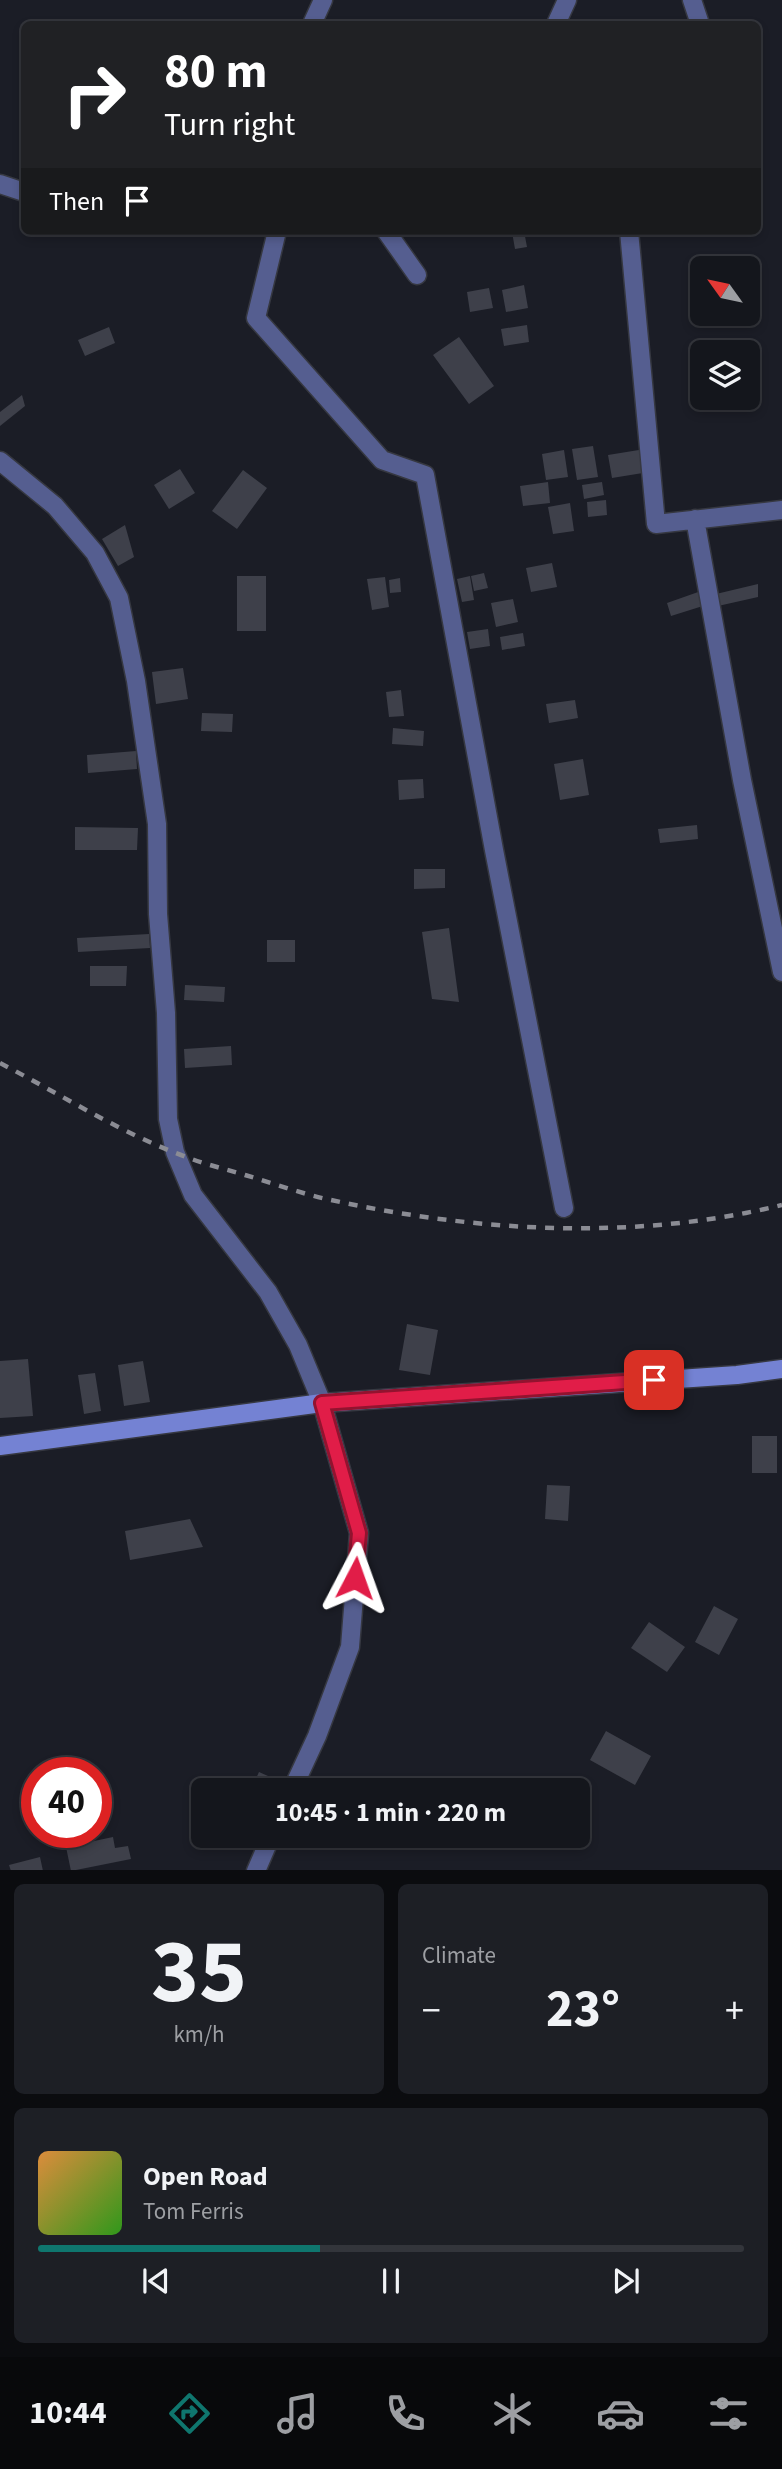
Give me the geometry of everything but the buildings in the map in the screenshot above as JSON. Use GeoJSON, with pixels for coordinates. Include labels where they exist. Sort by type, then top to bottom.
{"type":"FeatureCollection","features":[{"type":"Feature","properties":{"kind":"main road"},"geometry":{"type":"LineString","coordinates":[[0,1446],[322,1403],[737,1375],[782,1369]]}},
{"type":"Feature","properties":{"kind":"street"},"geometry":{"type":"LineString","coordinates":[[313,21],[323,0]]}},
{"type":"Feature","properties":{"kind":"street"},"geometry":{"type":"LineString","coordinates":[[557,21],[567,0]]}},
{"type":"Feature","properties":{"kind":"street"},"geometry":{"type":"LineString","coordinates":[[692,0],[699,21]]}},
{"type":"Feature","properties":{"kind":"street"},"geometry":{"type":"LineString","coordinates":[[0,184],[21,191]]}},
{"type":"Feature","properties":{"kind":"street"},"geometry":{"type":"LineString","coordinates":[[276,235],[256,318],[382,460],[425,475],[496,864],[564,1208]]}},
{"type":"Feature","properties":{"kind":"street"},"geometry":{"type":"LineString","coordinates":[[389,235],[418,275]]}},
{"type":"Feature","properties":{"kind":"street"},"geometry":{"type":"LineString","coordinates":[[629,235],[656,524],[782,510]]}},
{"type":"Feature","properties":{"kind":"street"},"geometry":{"type":"LineString","coordinates":[[0,461],[55,506],[95,553],[119,598],[146,743],[157,824],[158,914],[166,1013],[167,1119],[175,1152],[193,1195],[268,1292],[298,1345],[322,1403],[359,1533],[350,1647],[317,1736],[298,1778]]}},
{"type":"Feature","properties":{"kind":"street"},"geometry":{"type":"LineString","coordinates":[[695,519],[742,780],[782,972]]}},
{"type":"Feature","properties":{"kind":"street"},"geometry":{"type":"LineString","coordinates":[[256,1870],[266,1848]]}},
{"type":"Feature","properties":{"kind":"railway"},"geometry":{"type":"LineString","coordinates":[[0,1063],[116,1126],[189,1158],[309,1195],[387,1211],[500,1225],[613,1228],[670,1224],[782,1205]]}},
{"type":"Feature","properties":{"kind":"route"},"geometry":{"type":"LineString","coordinates":[[355,1578],[359,1533],[322,1403],[654,1380]]}}]}
